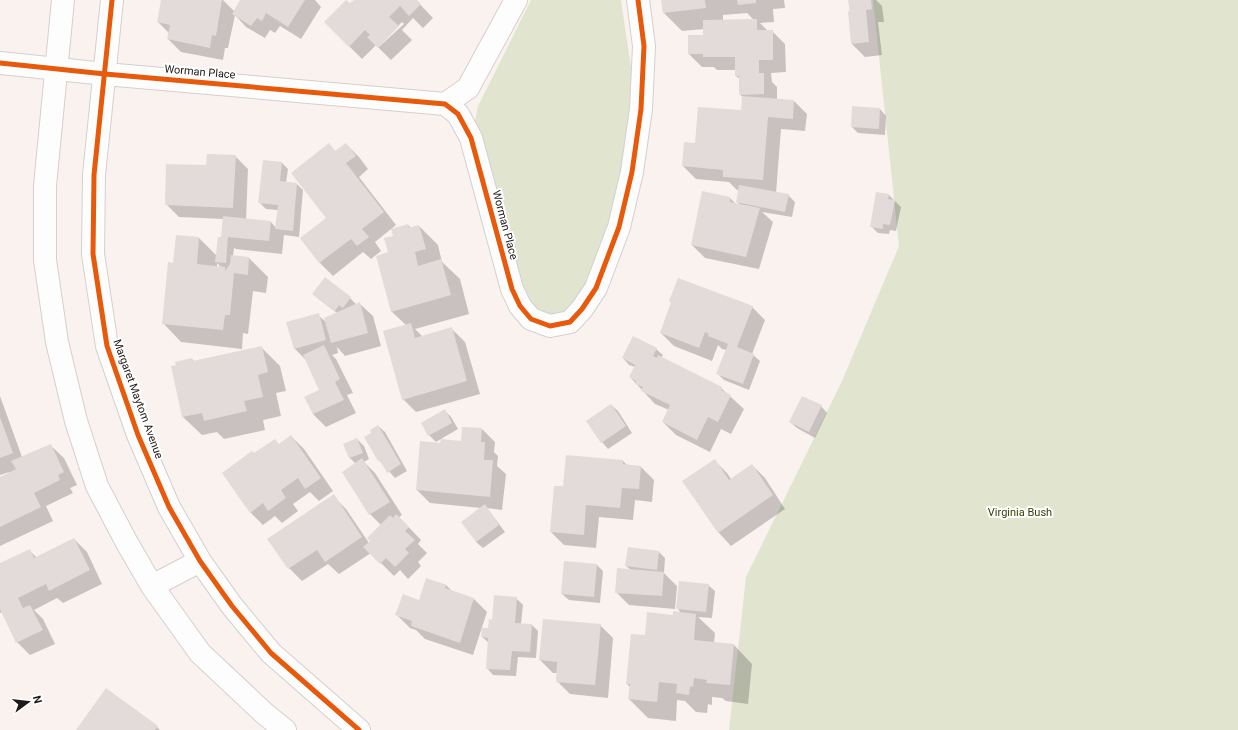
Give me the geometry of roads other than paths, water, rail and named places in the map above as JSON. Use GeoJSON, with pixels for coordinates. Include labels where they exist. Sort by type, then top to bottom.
{"type":"FeatureCollection","features":[{"type":"Feature","properties":{"kind":"street"},"geometry":{"type":"LineString","coordinates":[[63,0],[45,186],[45,260],[57,342],[76,421],[97,486],[152,586],[200,653],[265,714],[285,730]]}},
{"type":"Feature","properties":{"kind":"street","name":"Margaret Maytom Avenue"},"geometry":{"type":"LineString","coordinates":[[112,0],[94,175],[93,254],[107,346],[147,457],[169,507],[200,561],[232,606],[271,653],[359,730]]}},
{"type":"Feature","properties":{"kind":"street"},"geometry":{"type":"LineString","coordinates":[[445,104],[468,88],[516,0]]}},
{"type":"Feature","properties":{"kind":"street","name":"Worman Place"},"geometry":{"type":"LineString","coordinates":[[0,63],[105,74],[445,104],[458,114],[471,138],[512,289],[520,306],[531,319],[550,326],[570,322],[582,309],[596,288],[619,227],[632,172],[641,109],[644,46],[638,0]]}},
{"type":"Feature","properties":{"kind":"street"},"geometry":{"type":"LineString","coordinates":[[152,586],[200,561]]}},
{"type":"Feature","properties":{"kind":"park label","name":"Virginia Bush"},"geometry":{"type":"Point","coordinates":[1020,512]}}]}
